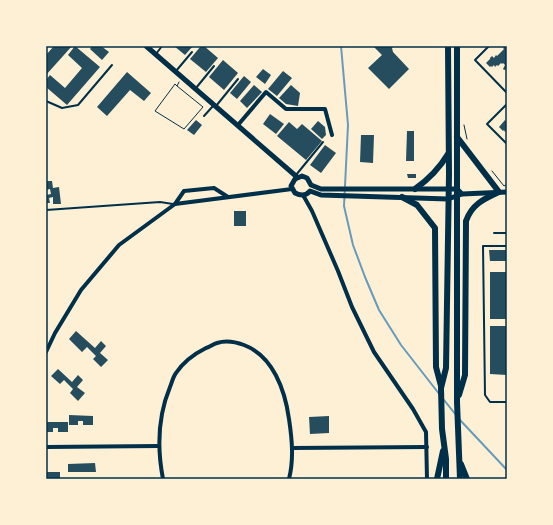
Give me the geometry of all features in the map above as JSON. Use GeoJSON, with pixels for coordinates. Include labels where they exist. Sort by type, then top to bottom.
{"type":"FeatureCollection","features":[{"type":"Feature","properties":{"kind":"main road"},"geometry":{"type":"LineString","coordinates":[[441,388],[446,368],[448,46]]}},
{"type":"Feature","properties":{"kind":"main road"},"geometry":{"type":"LineString","coordinates":[[457,46],[457,137],[459,193],[457,402],[460,479]]}},
{"type":"Feature","properties":{"kind":"main road"},"geometry":{"type":"LineString","coordinates":[[457,137],[499,192],[477,203],[466,221],[466,375],[457,402]]}},
{"type":"Feature","properties":{"kind":"main road"},"geometry":{"type":"LineString","coordinates":[[415,189],[429,179],[448,154]]}},
{"type":"Feature","properties":{"kind":"main road"},"geometry":{"type":"LineString","coordinates":[[402,197],[417,205],[435,228],[436,367],[441,388],[442,429],[446,479]]}},
{"type":"Feature","properties":{"kind":"main road"},"geometry":{"type":"LineString","coordinates":[[437,479],[444,448]]}},
{"type":"Feature","properties":{"kind":"main road"},"geometry":{"type":"LineString","coordinates":[[460,463],[467,479]]}},
{"type":"Feature","properties":{"kind":"street"},"geometry":{"type":"LineString","coordinates":[[146,46],[296,176],[307,178],[310,188],[321,195],[328,192],[356,189],[448,189],[459,193],[507,192]]}},
{"type":"Feature","properties":{"kind":"street"},"geometry":{"type":"LineString","coordinates":[[238,125],[266,92],[286,109],[325,109],[332,135]]}},
{"type":"Feature","properties":{"kind":"street"},"geometry":{"type":"LineString","coordinates":[[296,176],[292,183],[292,189],[298,195],[303,195]]}},
{"type":"Feature","properties":{"kind":"street"},"geometry":{"type":"LineString","coordinates":[[46,352],[55,333],[80,290],[119,245],[174,204],[184,190],[214,188],[228,197]]}},
{"type":"Feature","properties":{"kind":"street"},"geometry":{"type":"LineString","coordinates":[[303,195],[310,188]]}},
{"type":"Feature","properties":{"kind":"street"},"geometry":{"type":"LineString","coordinates":[[174,204],[292,189]]}},
{"type":"Feature","properties":{"kind":"street"},"geometry":{"type":"LineString","coordinates":[[328,192],[356,196],[448,199],[459,193]]}},
{"type":"Feature","properties":{"kind":"street"},"geometry":{"type":"LineString","coordinates":[[303,195],[315,218],[352,307],[374,352],[413,409],[426,432],[427,479]]}},
{"type":"Feature","properties":{"kind":"street"},"geometry":{"type":"LineString","coordinates":[[163,479],[159,434],[165,400],[176,373],[192,356],[218,343],[235,342],[251,348],[264,358],[274,371],[287,405],[292,448],[292,468],[289,479]]}},
{"type":"Feature","properties":{"kind":"street"},"geometry":{"type":"LineString","coordinates":[[46,447],[159,446]]}},
{"type":"Feature","properties":{"kind":"street"},"geometry":{"type":"LineString","coordinates":[[292,448],[427,447]]}},
{"type":"Feature","properties":{"kind":"lane"},"geometry":{"type":"LineString","coordinates":[[155,55],[162,46]]}},
{"type":"Feature","properties":{"kind":"lane"},"geometry":{"type":"LineString","coordinates":[[489,46],[475,60],[507,93]]}},
{"type":"Feature","properties":{"kind":"lane"},"geometry":{"type":"LineString","coordinates":[[176,72],[192,52]]}},
{"type":"Feature","properties":{"kind":"lane"},"geometry":{"type":"LineString","coordinates":[[46,101],[62,108],[78,105],[112,65]]}},
{"type":"Feature","properties":{"kind":"lane"},"geometry":{"type":"LineString","coordinates":[[195,89],[214,66]]}},
{"type":"Feature","properties":{"kind":"lane"},"geometry":{"type":"LineString","coordinates":[[204,116],[215,106],[238,79]]}},
{"type":"Feature","properties":{"kind":"lane"},"geometry":{"type":"LineString","coordinates":[[507,104],[487,124],[507,144]]}},
{"type":"Feature","properties":{"kind":"lane"},"geometry":{"type":"LineString","coordinates":[[296,176],[323,142]]}},
{"type":"Feature","properties":{"kind":"lane"},"geometry":{"type":"LineString","coordinates":[[46,210],[160,202],[174,204]]}},
{"type":"Feature","properties":{"kind":"lane"},"geometry":{"type":"LineString","coordinates":[[494,233],[507,233]]}},
{"type":"Feature","properties":{"kind":"lane"},"geometry":{"type":"LineString","coordinates":[[507,246],[483,246],[485,395],[490,402],[507,402]]}},
{"type":"Feature","properties":{"kind":"path"},"geometry":{"type":"LineString","coordinates":[[175,84],[176,86],[203,107],[184,129],[155,112],[175,84]]}},
{"type":"Feature","properties":{"kind":"path"},"geometry":{"type":"LineString","coordinates":[[464,121],[464,132],[468,144]]}},
{"type":"Feature","properties":{"kind":"path"},"geometry":{"type":"LineString","coordinates":[[489,168],[504,186],[507,184]]}},
{"type":"Feature","properties":{"kind":"building"},"geometry":{"type":"Polygon","coordinates":[[[54,46],[72,46],[46,75],[46,55],[54,46]]]}},
{"type":"Feature","properties":{"kind":"building"},"geometry":{"type":"Polygon","coordinates":[[[75,46],[100,67],[67,105],[46,87],[46,80],[50,75],[65,88],[82,68],[68,55],[75,46]]]}},
{"type":"Feature","properties":{"kind":"building"},"geometry":{"type":"Polygon","coordinates":[[[92,46],[101,46],[109,52],[102,60],[90,49],[92,46]]]}},
{"type":"Feature","properties":{"kind":"building"},"geometry":{"type":"Polygon","coordinates":[[[174,46],[193,46],[185,55],[174,46]]]}},
{"type":"Feature","properties":{"kind":"building"},"geometry":{"type":"Polygon","coordinates":[[[201,46],[204,46],[218,58],[206,72],[190,59],[201,46]]]}},
{"type":"Feature","properties":{"kind":"building"},"geometry":{"type":"Polygon","coordinates":[[[373,46],[394,46],[392,48],[393,52],[409,69],[389,89],[368,68],[382,55],[373,46]]]}},
{"type":"Feature","properties":{"kind":"building"},"geometry":{"type":"Polygon","coordinates":[[[505,46],[507,46],[507,69],[503,69],[505,65],[503,63],[495,67],[494,65],[490,67],[486,63],[492,56],[494,58],[496,55],[497,56],[505,46]]]}},
{"type":"Feature","properties":{"kind":"building"},"geometry":{"type":"Polygon","coordinates":[[[223,60],[238,73],[224,90],[209,77],[223,60]]]}},
{"type":"Feature","properties":{"kind":"building"},"geometry":{"type":"Polygon","coordinates":[[[263,69],[271,75],[265,84],[256,77],[263,69]]]}},
{"type":"Feature","properties":{"kind":"building"},"geometry":{"type":"Polygon","coordinates":[[[283,71],[292,78],[277,96],[268,89],[283,71]]]}},
{"type":"Feature","properties":{"kind":"building"},"geometry":{"type":"Polygon","coordinates":[[[127,72],[151,93],[144,101],[130,90],[107,116],[97,107],[127,72]]]}},
{"type":"Feature","properties":{"kind":"building"},"geometry":{"type":"Polygon","coordinates":[[[244,76],[251,82],[237,99],[230,93],[244,76]]]}},
{"type":"Feature","properties":{"kind":"building"},"geometry":{"type":"Polygon","coordinates":[[[254,85],[262,92],[247,108],[240,101],[254,85]]]}},
{"type":"Feature","properties":{"kind":"building"},"geometry":{"type":"Polygon","coordinates":[[[291,85],[300,93],[298,106],[286,104],[279,98],[291,85]]]}},
{"type":"Feature","properties":{"kind":"building"},"geometry":{"type":"Polygon","coordinates":[[[270,114],[284,124],[276,134],[263,124],[270,114]]]}},
{"type":"Feature","properties":{"kind":"building"},"geometry":{"type":"Polygon","coordinates":[[[196,120],[202,125],[194,135],[187,130],[196,120]]]}},
{"type":"Feature","properties":{"kind":"building"},"geometry":{"type":"Polygon","coordinates":[[[505,120],[507,123],[507,130],[505,132],[499,127],[505,120]]]}},
{"type":"Feature","properties":{"kind":"building"},"geometry":{"type":"Polygon","coordinates":[[[318,121],[325,127],[326,135],[322,139],[311,129],[318,121]]]}},
{"type":"Feature","properties":{"kind":"building"},"geometry":{"type":"Polygon","coordinates":[[[289,122],[297,129],[302,124],[322,141],[306,160],[277,136],[289,122]]]}},
{"type":"Feature","properties":{"kind":"building"},"geometry":{"type":"Polygon","coordinates":[[[407,131],[414,131],[414,161],[406,161],[407,131]]]}},
{"type":"Feature","properties":{"kind":"building"},"geometry":{"type":"Polygon","coordinates":[[[361,135],[374,135],[373,163],[360,162],[361,135]]]}},
{"type":"Feature","properties":{"kind":"building"},"geometry":{"type":"Polygon","coordinates":[[[325,145],[336,153],[321,173],[310,165],[325,145]]]}},
{"type":"Feature","properties":{"kind":"building"},"geometry":{"type":"Polygon","coordinates":[[[407,174],[416,174],[416,178],[408,178],[407,174]]]}},
{"type":"Feature","properties":{"kind":"building"},"geometry":{"type":"Polygon","coordinates":[[[46,181],[52,181],[53,188],[59,187],[61,204],[53,204],[53,197],[49,198],[50,203],[46,203],[46,195],[51,194],[50,189],[46,190],[46,181]]]}},
{"type":"Feature","properties":{"kind":"building"},"geometry":{"type":"Polygon","coordinates":[[[234,211],[246,211],[246,226],[234,226],[234,211]]]}},
{"type":"Feature","properties":{"kind":"building"},"geometry":{"type":"Polygon","coordinates":[[[489,250],[507,250],[507,261],[490,261],[489,250]]]}},
{"type":"Feature","properties":{"kind":"building"},"geometry":{"type":"Polygon","coordinates":[[[490,272],[507,272],[507,319],[490,319],[490,272]]]}},
{"type":"Feature","properties":{"kind":"building"},"geometry":{"type":"Polygon","coordinates":[[[490,326],[507,326],[507,375],[490,374],[490,326]]]}},
{"type":"Feature","properties":{"kind":"building"},"geometry":{"type":"Polygon","coordinates":[[[76,331],[95,348],[101,341],[106,346],[100,353],[108,360],[101,367],[93,359],[96,356],[87,347],[82,352],[69,339],[76,331]]]}},
{"type":"Feature","properties":{"kind":"building"},"geometry":{"type":"Polygon","coordinates":[[[58,369],[72,382],[78,375],[83,380],[77,387],[85,393],[78,401],[70,393],[73,389],[64,380],[60,384],[51,376],[58,369]]]}},
{"type":"Feature","properties":{"kind":"building"},"geometry":{"type":"Polygon","coordinates":[[[69,415],[93,416],[93,425],[83,425],[83,421],[78,421],[78,425],[69,425],[69,415]]]}},
{"type":"Feature","properties":{"kind":"building"},"geometry":{"type":"Polygon","coordinates":[[[329,416],[329,433],[310,434],[309,417],[329,416]]]}},
{"type":"Feature","properties":{"kind":"building"},"geometry":{"type":"Polygon","coordinates":[[[46,422],[68,422],[68,432],[58,432],[58,428],[53,428],[53,432],[46,432],[46,422]]]}},
{"type":"Feature","properties":{"kind":"building"},"geometry":{"type":"Polygon","coordinates":[[[95,463],[96,472],[68,472],[68,464],[95,463]]]}},
{"type":"Feature","properties":{"kind":"building"},"geometry":{"type":"Polygon","coordinates":[[[46,472],[60,472],[60,479],[46,479],[46,472]]]}},
{"type":"Feature","properties":{"kind":"waterway"},"geometry":{"type":"LineString","coordinates":[[341,46],[348,125],[344,206],[353,245],[379,310],[401,345],[440,395]]}},
{"type":"Feature","properties":{"kind":"waterway"},"geometry":{"type":"LineString","coordinates":[[444,400],[456,415]]}},
{"type":"Feature","properties":{"kind":"waterway"},"geometry":{"type":"LineString","coordinates":[[460,420],[507,470]]}}]}
